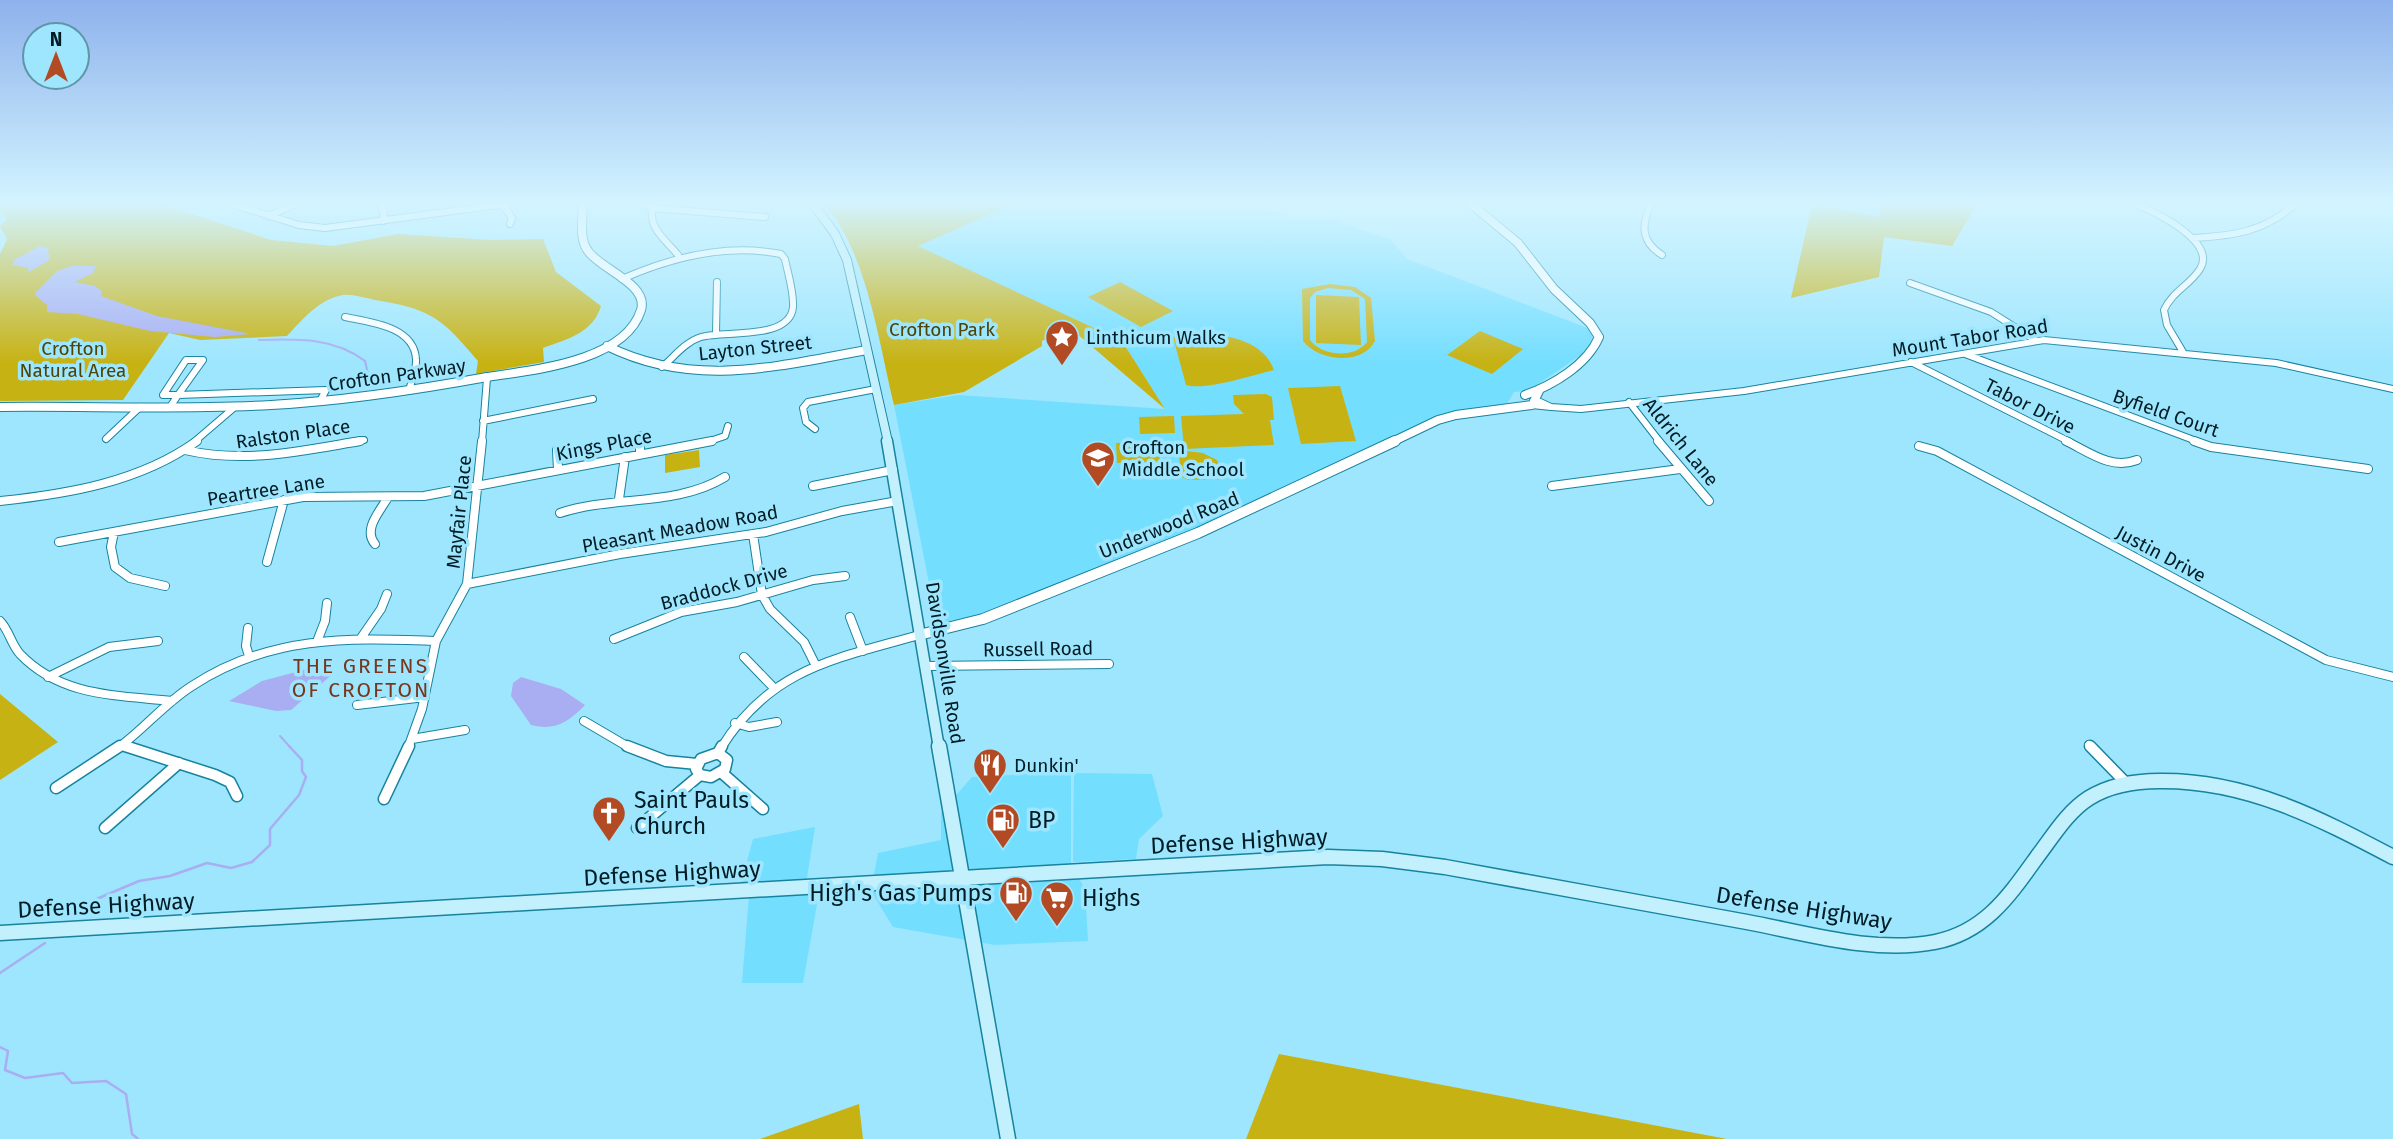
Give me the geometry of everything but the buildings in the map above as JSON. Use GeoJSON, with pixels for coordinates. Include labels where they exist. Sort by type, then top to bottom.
{"type":"FeatureCollection","features":[{"type":"Feature","properties":{"kind":"main road","name":"Davidsonville Road"},"geometry":{"type":"LineString","coordinates":[[846,257],[893,470],[919,635],[1008,1139]]}},
{"type":"Feature","properties":{"kind":"main road","name":"Defense Highway"},"geometry":{"type":"LineString","coordinates":[[0,933],[1275,859],[1382,859],[1456,869],[1830,937],[1885,944],[1921,943],[1963,933],[1988,918],[2080,805],[2099,792],[2127,784],[2192,781],[2251,792],[2322,819],[2393,857]]}},
{"type":"Feature","properties":{"kind":"street","name":"Crofton Parkway"},"geometry":{"type":"LineString","coordinates":[[0,407],[236,406],[320,401],[409,391],[558,365],[607,346],[634,325],[642,308],[638,291],[592,257]]}},
{"type":"Feature","properties":{"kind":"street"},"geometry":{"type":"LineString","coordinates":[[622,279],[675,257]]}},
{"type":"Feature","properties":{"kind":"street"},"geometry":{"type":"LineString","coordinates":[[662,367],[692,341],[716,333],[761,331],[786,321],[793,308],[785,259],[782,257]]}},
{"type":"Feature","properties":{"kind":"street","name":"Underwood Road"},"geometry":{"type":"LineString","coordinates":[[919,635],[983,620],[1198,533],[1284,495],[1438,420],[1457,415],[1505,410],[1534,400],[1594,349],[1598,340],[1597,333],[1554,289],[1529,257]]}},
{"type":"Feature","properties":{"kind":"street"},"geometry":{"type":"LineString","coordinates":[[2183,352],[2167,325],[2164,310],[2172,296],[2204,262],[2204,257]]}},
{"type":"Feature","properties":{"kind":"street"},"geometry":{"type":"LineString","coordinates":[[716,333],[717,282]]}},
{"type":"Feature","properties":{"kind":"street"},"geometry":{"type":"LineString","coordinates":[[1910,283],[1984,307],[2010,321],[2035,340]]}},
{"type":"Feature","properties":{"kind":"street"},"geometry":{"type":"LineString","coordinates":[[345,317],[389,328],[408,340],[413,347],[416,362],[409,391]]}},
{"type":"Feature","properties":{"kind":"street","name":"Mount Tabor Road"},"geometry":{"type":"LineString","coordinates":[[1534,400],[1551,407],[1581,409],[1744,391],[2035,340],[2183,352],[2308,368],[2393,389]]}},
{"type":"Feature","properties":{"kind":"street","name":"Layton Street"},"geometry":{"type":"LineString","coordinates":[[607,346],[637,360],[689,371],[726,371],[867,350]]}},
{"type":"Feature","properties":{"kind":"street","name":"Byfield Court"},"geometry":{"type":"LineString","coordinates":[[1962,353],[2204,445],[2368,470]]}},
{"type":"Feature","properties":{"kind":"street"},"geometry":{"type":"LineString","coordinates":[[170,407],[181,395],[203,360],[186,360],[163,395],[181,395],[326,390],[320,401]]}},
{"type":"Feature","properties":{"kind":"street","name":"Tabor Drive"},"geometry":{"type":"LineString","coordinates":[[1911,362],[2110,463],[2126,464],[2137,460]]}},
{"type":"Feature","properties":{"kind":"street","name":"Mayfair Place"},"geometry":{"type":"LineString","coordinates":[[384,799],[412,739],[425,696],[436,641],[467,584],[487,378]]}},
{"type":"Feature","properties":{"kind":"street"},"geometry":{"type":"LineString","coordinates":[[815,429],[806,422],[803,408],[808,402],[876,389]]}},
{"type":"Feature","properties":{"kind":"street"},"geometry":{"type":"LineString","coordinates":[[1505,410],[1517,397],[1525,395],[1534,400]]}},
{"type":"Feature","properties":{"kind":"street"},"geometry":{"type":"LineString","coordinates":[[483,421],[593,399]]}},
{"type":"Feature","properties":{"kind":"street"},"geometry":{"type":"LineString","coordinates":[[1516,400],[1534,400]]}},
{"type":"Feature","properties":{"kind":"street","name":"Aldrich Lane"},"geometry":{"type":"LineString","coordinates":[[1629,402],[1680,469],[1709,501]]}},
{"type":"Feature","properties":{"kind":"street"},"geometry":{"type":"LineString","coordinates":[[0,502],[111,482],[185,450],[211,432],[236,406]]}},
{"type":"Feature","properties":{"kind":"street"},"geometry":{"type":"LineString","coordinates":[[106,439],[140,407]]}},
{"type":"Feature","properties":{"kind":"street","name":"Kings Place"},"geometry":{"type":"LineString","coordinates":[[478,487],[717,440],[727,433],[728,426]]}},
{"type":"Feature","properties":{"kind":"street"},"geometry":{"type":"LineString","coordinates":[[639,435],[640,454]]}},
{"type":"Feature","properties":{"kind":"street","name":"Ralston Place"},"geometry":{"type":"LineString","coordinates":[[185,450],[216,458],[244,459],[364,440]]}},
{"type":"Feature","properties":{"kind":"street","name":"Justin Drive"},"geometry":{"type":"LineString","coordinates":[[1919,446],[1937,451],[2326,660],[2393,677]]}},
{"type":"Feature","properties":{"kind":"street"},"geometry":{"type":"LineString","coordinates":[[557,450],[558,470]]}},
{"type":"Feature","properties":{"kind":"street"},"geometry":{"type":"LineString","coordinates":[[619,499],[625,457]]}},
{"type":"Feature","properties":{"kind":"street"},"geometry":{"type":"LineString","coordinates":[[1552,486],[1680,469]]}},
{"type":"Feature","properties":{"kind":"street"},"geometry":{"type":"LineString","coordinates":[[813,486],[893,470]]}},
{"type":"Feature","properties":{"kind":"street"},"geometry":{"type":"LineString","coordinates":[[560,513],[578,506],[619,499],[683,494],[709,487],[725,477]]}},
{"type":"Feature","properties":{"kind":"street","name":"Peartree Lane"},"geometry":{"type":"LineString","coordinates":[[60,542],[285,500],[327,495],[387,499],[478,487]]}},
{"type":"Feature","properties":{"kind":"street"},"geometry":{"type":"LineString","coordinates":[[375,544],[371,540],[370,531],[387,499]]}},
{"type":"Feature","properties":{"kind":"street"},"geometry":{"type":"LineString","coordinates":[[267,562],[285,500]]}},
{"type":"Feature","properties":{"kind":"street","name":"Pleasant Meadow Road"},"geometry":{"type":"LineString","coordinates":[[467,584],[620,554],[753,534],[850,509],[898,501]]}},
{"type":"Feature","properties":{"kind":"street"},"geometry":{"type":"LineString","coordinates":[[114,532],[109,549],[112,563],[117,570],[134,580],[165,586]]}},
{"type":"Feature","properties":{"kind":"street"},"geometry":{"type":"LineString","coordinates":[[753,534],[762,595],[770,610],[804,642],[816,666]]}},
{"type":"Feature","properties":{"kind":"street","name":"Braddock Drive"},"geometry":{"type":"LineString","coordinates":[[614,639],[681,612],[762,595],[813,580],[845,576]]}},
{"type":"Feature","properties":{"kind":"street"},"geometry":{"type":"LineString","coordinates":[[360,638],[381,609],[387,594]]}},
{"type":"Feature","properties":{"kind":"street"},"geometry":{"type":"LineString","coordinates":[[318,639],[325,621],[327,603]]}},
{"type":"Feature","properties":{"kind":"street"},"geometry":{"type":"LineString","coordinates":[[850,617],[863,652]]}},
{"type":"Feature","properties":{"kind":"street"},"geometry":{"type":"LineString","coordinates":[[0,621],[9,630],[18,652],[64,687],[91,695],[172,701]]}},
{"type":"Feature","properties":{"kind":"street"},"geometry":{"type":"LineString","coordinates":[[248,628],[248,656]]}},
{"type":"Feature","properties":{"kind":"street"},"geometry":{"type":"LineString","coordinates":[[584,720],[631,751],[696,764],[704,757],[718,753],[735,723],[755,701],[774,687],[816,666],[919,635]]}},
{"type":"Feature","properties":{"kind":"street"},"geometry":{"type":"LineString","coordinates":[[55,788],[121,745],[172,701],[211,674],[248,656],[283,645],[318,639],[436,641]]}},
{"type":"Feature","properties":{"kind":"street"},"geometry":{"type":"LineString","coordinates":[[48,677],[109,647],[158,641]]}},
{"type":"Feature","properties":{"kind":"street"},"geometry":{"type":"LineString","coordinates":[[744,657],[774,687]]}},
{"type":"Feature","properties":{"kind":"street","name":"Russell Road"},"geometry":{"type":"LineString","coordinates":[[925,666],[1109,664]]}},
{"type":"Feature","properties":{"kind":"street"},"geometry":{"type":"LineString","coordinates":[[357,705],[425,696]]}},
{"type":"Feature","properties":{"kind":"street"},"geometry":{"type":"LineString","coordinates":[[735,723],[749,727],[776,722]]}},
{"type":"Feature","properties":{"kind":"street"},"geometry":{"type":"LineString","coordinates":[[412,739],[465,730]]}},
{"type":"Feature","properties":{"kind":"street"},"geometry":{"type":"LineString","coordinates":[[121,745],[230,782],[237,796]]}},
{"type":"Feature","properties":{"kind":"street"},"geometry":{"type":"LineString","coordinates":[[2089,745],[2127,784]]}},
{"type":"Feature","properties":{"kind":"street"},"geometry":{"type":"LineString","coordinates":[[636,828],[700,775],[711,776],[721,772],[727,760],[718,753]]}},
{"type":"Feature","properties":{"kind":"street"},"geometry":{"type":"LineString","coordinates":[[105,828],[179,763]]}},
{"type":"Feature","properties":{"kind":"street"},"geometry":{"type":"LineString","coordinates":[[696,764],[700,775]]}},
{"type":"Feature","properties":{"kind":"street"},"geometry":{"type":"LineString","coordinates":[[721,772],[763,808]]}},
{"type":"Feature","properties":{"kind":"shaded area"},"geometry":{"type":"Polygon","coordinates":[[[19,257],[49,257],[48,261],[27,273],[29,268],[13,265],[14,260],[19,257]]]}},
{"type":"Feature","properties":{"kind":"shaded area"},"geometry":{"type":"Polygon","coordinates":[[[941,257],[1405,257],[1590,329],[1593,340],[1584,353],[1528,391],[1514,392],[1506,406],[1436,417],[1225,516],[1058,585],[980,614],[937,624],[894,405],[958,395],[1165,409],[1122,341],[941,257]]]}},
{"type":"Feature","properties":{"kind":"shaded area"},"geometry":{"type":"Polygon","coordinates":[[[72,266],[96,266],[93,273],[75,282],[95,286],[102,291],[101,296],[157,316],[251,334],[215,337],[150,331],[78,314],[47,312],[47,305],[35,295],[36,292],[57,271],[72,266]]]}},
{"type":"Feature","properties":{"kind":"shaded area"},"geometry":{"type":"Polygon","coordinates":[[[307,669],[335,672],[291,710],[276,711],[229,701],[262,681],[307,669]]]}},
{"type":"Feature","properties":{"kind":"shaded area"},"geometry":{"type":"Polygon","coordinates":[[[521,677],[561,689],[585,705],[573,717],[560,724],[547,727],[531,725],[511,696],[513,683],[521,677]]]}},
{"type":"Feature","properties":{"kind":"shaded area"},"geometry":{"type":"Polygon","coordinates":[[[1071,772],[1071,864],[1085,889],[1088,941],[995,945],[893,927],[871,891],[878,853],[941,840],[941,812],[972,777],[1071,772]]]}},
{"type":"Feature","properties":{"kind":"shaded area"},"geometry":{"type":"Polygon","coordinates":[[[1074,773],[1152,774],[1163,816],[1139,839],[1136,859],[1073,862],[1074,773]]]}},
{"type":"Feature","properties":{"kind":"shaded area"},"geometry":{"type":"Polygon","coordinates":[[[815,827],[807,878],[819,893],[803,983],[742,983],[749,895],[741,883],[753,839],[815,827]]]}},
{"type":"Feature","properties":{"kind":"green space","name":"Crofton Natural Area"},"geometry":{"type":"Polygon","coordinates":[[[0,257],[550,257],[556,272],[601,306],[592,323],[585,329],[543,348],[544,362],[476,374],[478,361],[455,335],[434,318],[410,307],[343,295],[319,306],[287,336],[200,340],[169,333],[123,400],[0,401],[0,257]]]}},
{"type":"Feature","properties":{"kind":"green space","name":"Crofton Park"},"geometry":{"type":"Polygon","coordinates":[[[855,257],[942,257],[1122,341],[1165,409],[1069,327],[1042,341],[1042,346],[964,392],[894,405],[877,327],[855,257]]]}},
{"type":"Feature","properties":{"kind":"green space"},"geometry":{"type":"Polygon","coordinates":[[[1800,257],[1881,257],[1879,277],[1791,298],[1800,257]]]}},
{"type":"Feature","properties":{"kind":"green space"},"geometry":{"type":"Polygon","coordinates":[[[1120,282],[1173,311],[1141,327],[1088,297],[1120,282]]]}},
{"type":"Feature","properties":{"kind":"green space"},"geometry":{"type":"Polygon","coordinates":[[[1330,284],[1355,287],[1371,298],[1375,341],[1369,349],[1360,354],[1340,358],[1310,348],[1303,341],[1302,289],[1330,284]],[[1328,288],[1315,292],[1310,298],[1310,340],[1322,349],[1346,353],[1367,342],[1365,299],[1351,290],[1328,288]]]}},
{"type":"Feature","properties":{"kind":"green space"},"geometry":{"type":"Polygon","coordinates":[[[1316,295],[1359,297],[1361,345],[1316,343],[1316,295]]]}},
{"type":"Feature","properties":{"kind":"green space"},"geometry":{"type":"Polygon","coordinates":[[[1480,331],[1523,349],[1492,374],[1447,355],[1480,331]]]}},
{"type":"Feature","properties":{"kind":"green space"},"geometry":{"type":"Polygon","coordinates":[[[1200,334],[1243,341],[1262,352],[1274,370],[1217,384],[1186,385],[1173,337],[1200,334]]]}},
{"type":"Feature","properties":{"kind":"green space"},"geometry":{"type":"Polygon","coordinates":[[[1340,386],[1356,441],[1301,444],[1288,388],[1340,386]]]}},
{"type":"Feature","properties":{"kind":"green space"},"geometry":{"type":"Polygon","coordinates":[[[1266,394],[1272,397],[1274,420],[1270,420],[1274,445],[1184,449],[1181,416],[1244,414],[1234,404],[1233,395],[1266,394]]]}},
{"type":"Feature","properties":{"kind":"green space"},"geometry":{"type":"Polygon","coordinates":[[[1174,416],[1175,433],[1140,434],[1139,417],[1174,416]]]}},
{"type":"Feature","properties":{"kind":"green space"},"geometry":{"type":"Polygon","coordinates":[[[1159,441],[1160,461],[1117,463],[1116,443],[1159,441]]]}},
{"type":"Feature","properties":{"kind":"green space"},"geometry":{"type":"Polygon","coordinates":[[[699,450],[700,467],[665,473],[665,455],[699,450]]]}},
{"type":"Feature","properties":{"kind":"green space"},"geometry":{"type":"Polygon","coordinates":[[[1178,450],[1203,453],[1217,460],[1225,479],[1188,480],[1182,477],[1178,450]]]}},
{"type":"Feature","properties":{"kind":"green space"},"geometry":{"type":"Polygon","coordinates":[[[0,694],[58,742],[0,780],[0,694]]]}},
{"type":"Feature","properties":{"kind":"green space"},"geometry":{"type":"Polygon","coordinates":[[[1279,1054],[1727,1139],[1246,1139],[1279,1054]]]}},
{"type":"Feature","properties":{"kind":"green space"},"geometry":{"type":"Polygon","coordinates":[[[859,1104],[863,1139],[760,1139],[859,1104]]]}},
{"type":"Feature","properties":{"kind":"waterway"},"geometry":{"type":"LineString","coordinates":[[259,340],[315,341],[341,347],[365,361],[368,374],[366,385]]}},
{"type":"Feature","properties":{"kind":"waterway"},"geometry":{"type":"LineString","coordinates":[[280,736],[291,748]]}},
{"type":"Feature","properties":{"kind":"waterway"},"geometry":{"type":"LineString","coordinates":[[68,915],[73,909],[139,881],[170,876],[207,863],[231,868],[252,862],[270,845],[270,829],[299,795],[306,777],[302,771],[302,760],[289,746]]}},
{"type":"Feature","properties":{"kind":"waterway"},"geometry":{"type":"LineString","coordinates":[[0,973],[45,943]]}},
{"type":"Feature","properties":{"kind":"waterway"},"geometry":{"type":"LineString","coordinates":[[0,1047],[8,1051],[5,1070],[25,1078],[63,1073],[72,1083],[106,1081],[126,1094],[132,1134],[138,1139]]}},
{"type":"Feature","properties":{"kind":"place","name":"Linthicum Walks"},"geometry":{"type":"Point","coordinates":[1062,367]}},
{"type":"Feature","properties":{"kind":"place","name":"Crofton Middle School"},"geometry":{"type":"Point","coordinates":[1098,488]}},
{"type":"Feature","properties":{"kind":"place","name":"Dunkin'"},"geometry":{"type":"Point","coordinates":[990,795]}},
{"type":"Feature","properties":{"kind":"place","name":"Saint Pauls Church"},"geometry":{"type":"Point","coordinates":[609,843]}},
{"type":"Feature","properties":{"kind":"place","name":"BP"},"geometry":{"type":"Point","coordinates":[1003,850]}},
{"type":"Feature","properties":{"kind":"place","name":"High's Gas Pumps"},"geometry":{"type":"Point","coordinates":[1016,923]}},
{"type":"Feature","properties":{"kind":"place","name":"Highs"},"geometry":{"type":"Point","coordinates":[1057,928]}},
{"type":"Feature","properties":{"kind":"district","name":"THE GREENS OF CROFTON"},"geometry":{"type":"Point","coordinates":[361,678]}}]}
